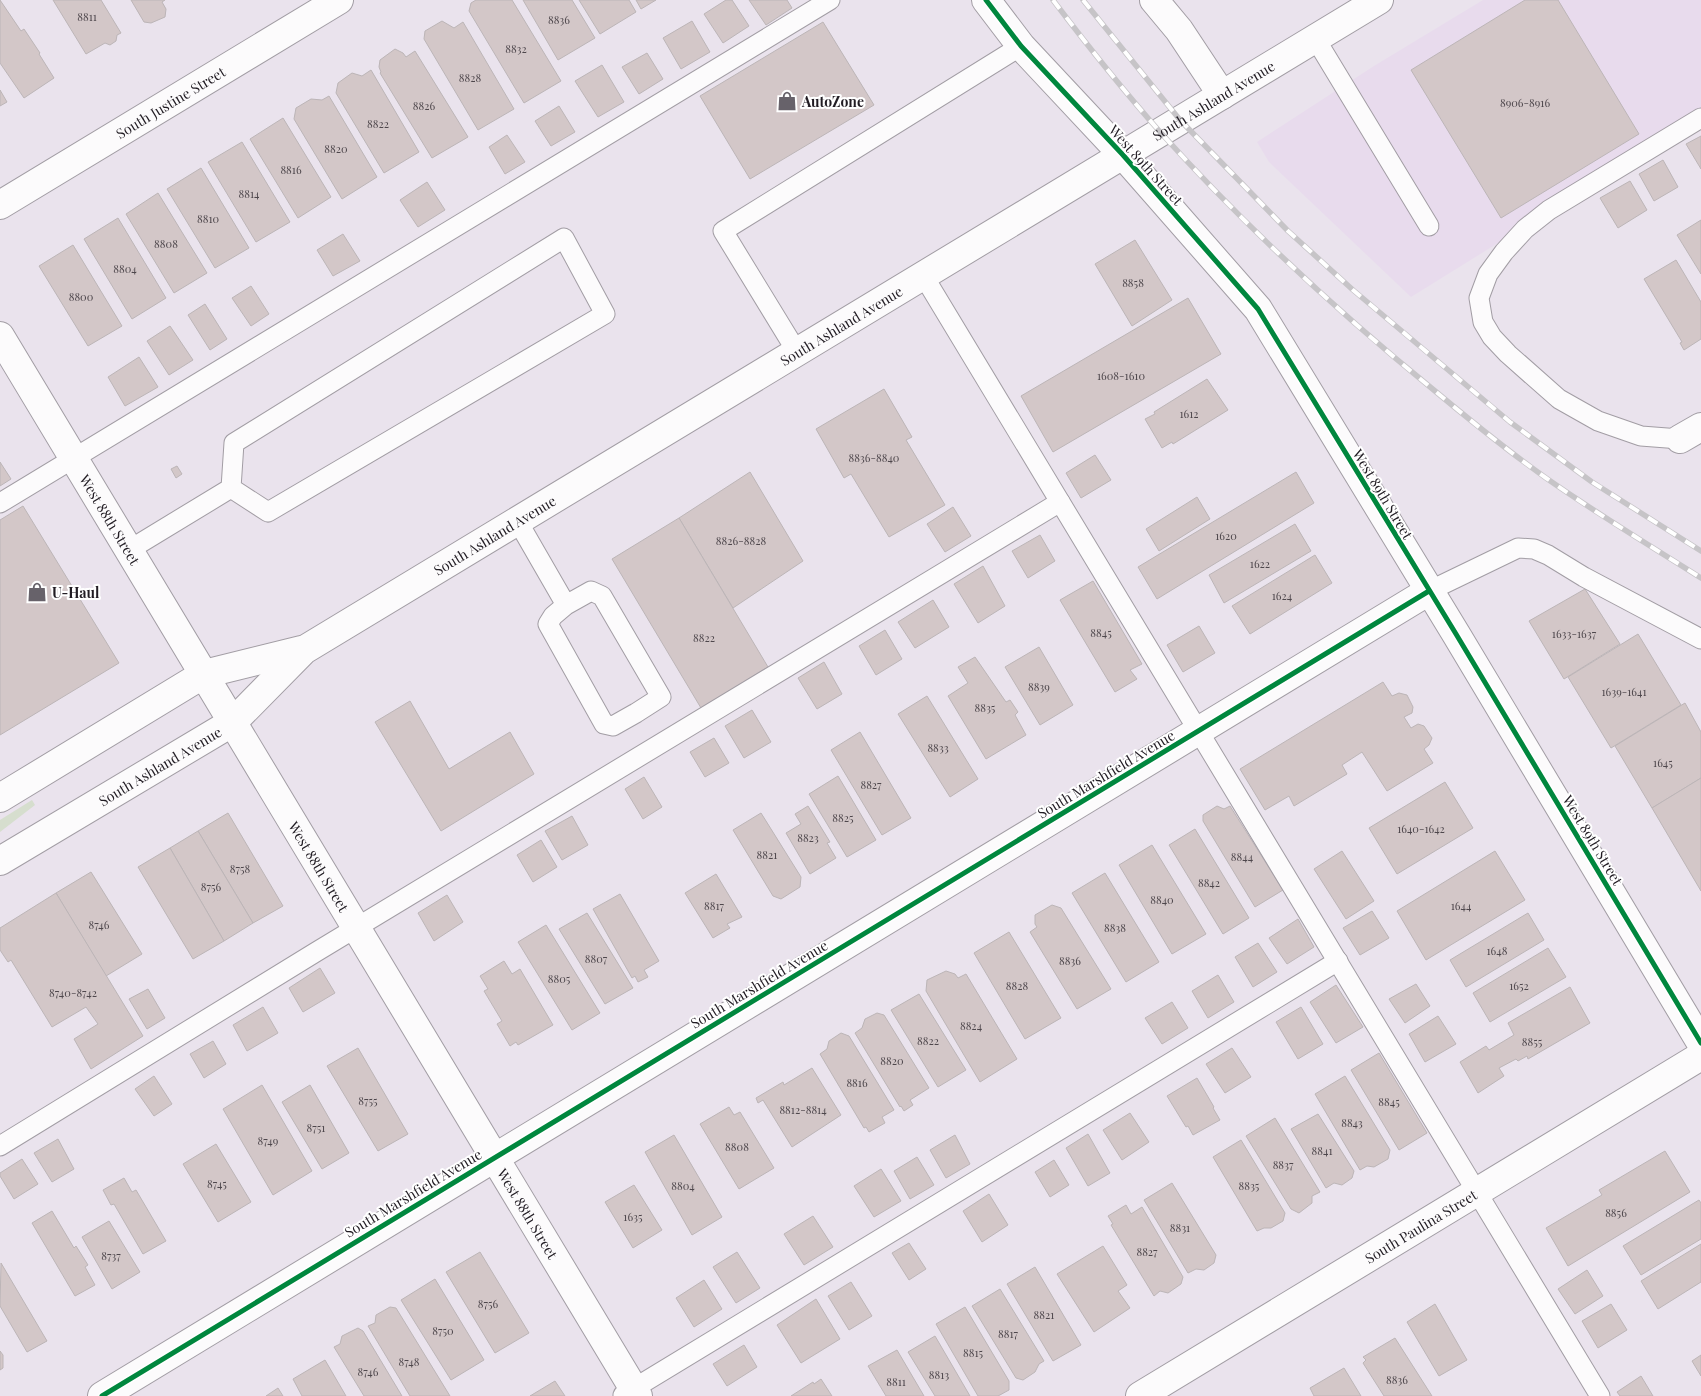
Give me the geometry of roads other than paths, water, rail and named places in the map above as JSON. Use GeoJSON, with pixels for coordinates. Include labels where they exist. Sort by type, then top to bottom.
{"type":"FeatureCollection","features":[{"type":"Feature","properties":{"kind":"street","name":"South Justine Street"},"geometry":{"type":"LineString","coordinates":[[0,205],[339,0]]}},
{"type":"Feature","properties":{"kind":"street","name":"West 89th Street"},"geometry":{"type":"LineString","coordinates":[[986,0],[1021,46],[1123,155],[1258,309],[1701,1043]]}},
{"type":"Feature","properties":{"kind":"street"},"geometry":{"type":"LineString","coordinates":[[1154,0],[1179,30],[1222,94]]}},
{"type":"Feature","properties":{"kind":"street","name":"South Ashland Avenue"},"geometry":{"type":"LineString","coordinates":[[0,862],[233,722],[304,650],[1123,155],[1315,38],[1366,3]]}},
{"type":"Feature","properties":{"kind":"street","name":"West 88th Street"},"geometry":{"type":"LineString","coordinates":[[0,336],[494,1157],[631,1394]]}},
{"type":"Feature","properties":{"kind":"street","name":"South Marshfield Avenue"},"geometry":{"type":"LineString","coordinates":[[102,1396],[1429,591]]}},
{"type":"Feature","properties":{"kind":"street","name":"South Ashland Avenue"},"geometry":{"type":"LineString","coordinates":[[0,798],[204,674],[304,650]]}},
{"type":"Feature","properties":{"kind":"street","name":"South Paulina Street"},"geometry":{"type":"LineString","coordinates":[[1140,1396],[1701,1056]]}},
{"type":"Feature","properties":{"kind":"lane"},"geometry":{"type":"LineString","coordinates":[[0,503],[830,0]]}},
{"type":"Feature","properties":{"kind":"lane"},"geometry":{"type":"LineString","coordinates":[[1315,38],[1429,226]]}},
{"type":"Feature","properties":{"kind":"lane"},"geometry":{"type":"LineString","coordinates":[[797,352],[723,231],[1021,46]]}},
{"type":"Feature","properties":{"kind":"lane"},"geometry":{"type":"LineString","coordinates":[[1691,433],[1641,436],[1598,421],[1559,399],[1508,354],[1492,337],[1483,322],[1479,298],[1488,274],[1504,252],[1525,229],[1549,210],[1701,118]]}},
{"type":"Feature","properties":{"kind":"lane"},"geometry":{"type":"LineString","coordinates":[[564,238],[605,314],[268,512],[231,488],[234,443],[564,238]]}},
{"type":"Feature","properties":{"kind":"lane"},"geometry":{"type":"LineString","coordinates":[[924,275],[1600,1396]]}},
{"type":"Feature","properties":{"kind":"lane"},"geometry":{"type":"LineString","coordinates":[[129,550],[231,488]]}},
{"type":"Feature","properties":{"kind":"lane"},"geometry":{"type":"LineString","coordinates":[[0,1146],[1060,502]]}},
{"type":"Feature","properties":{"kind":"lane"},"geometry":{"type":"LineString","coordinates":[[517,520],[566,606]]}},
{"type":"Feature","properties":{"kind":"lane"},"geometry":{"type":"LineString","coordinates":[[1429,591],[1518,548],[1534,549],[1701,639]]}},
{"type":"Feature","properties":{"kind":"lane"},"geometry":{"type":"LineString","coordinates":[[591,591],[602,596],[661,696],[636,714],[614,726],[604,724],[548,624],[553,616],[566,606],[591,591]]}},
{"type":"Feature","properties":{"kind":"lane"},"geometry":{"type":"LineString","coordinates":[[631,1394],[1338,961]]}},
{"type":"Feature","properties":{"kind":"railway"},"geometry":{"type":"LineString","coordinates":[[1053,0],[1133,100],[1193,168],[1259,235],[1328,299],[1476,425],[1546,478],[1701,578]]}},
{"type":"Feature","properties":{"kind":"railway"},"geometry":{"type":"LineString","coordinates":[[1083,0],[1180,120],[1288,231],[1353,290],[1510,422],[1592,482],[1701,551]]}},
{"type":"Feature","properties":{"kind":"place","name":"AutoZone"},"geometry":{"type":"Point","coordinates":[787,101]}},
{"type":"Feature","properties":{"kind":"place","name":"U-Haul"},"geometry":{"type":"Point","coordinates":[37,592]}}]}
